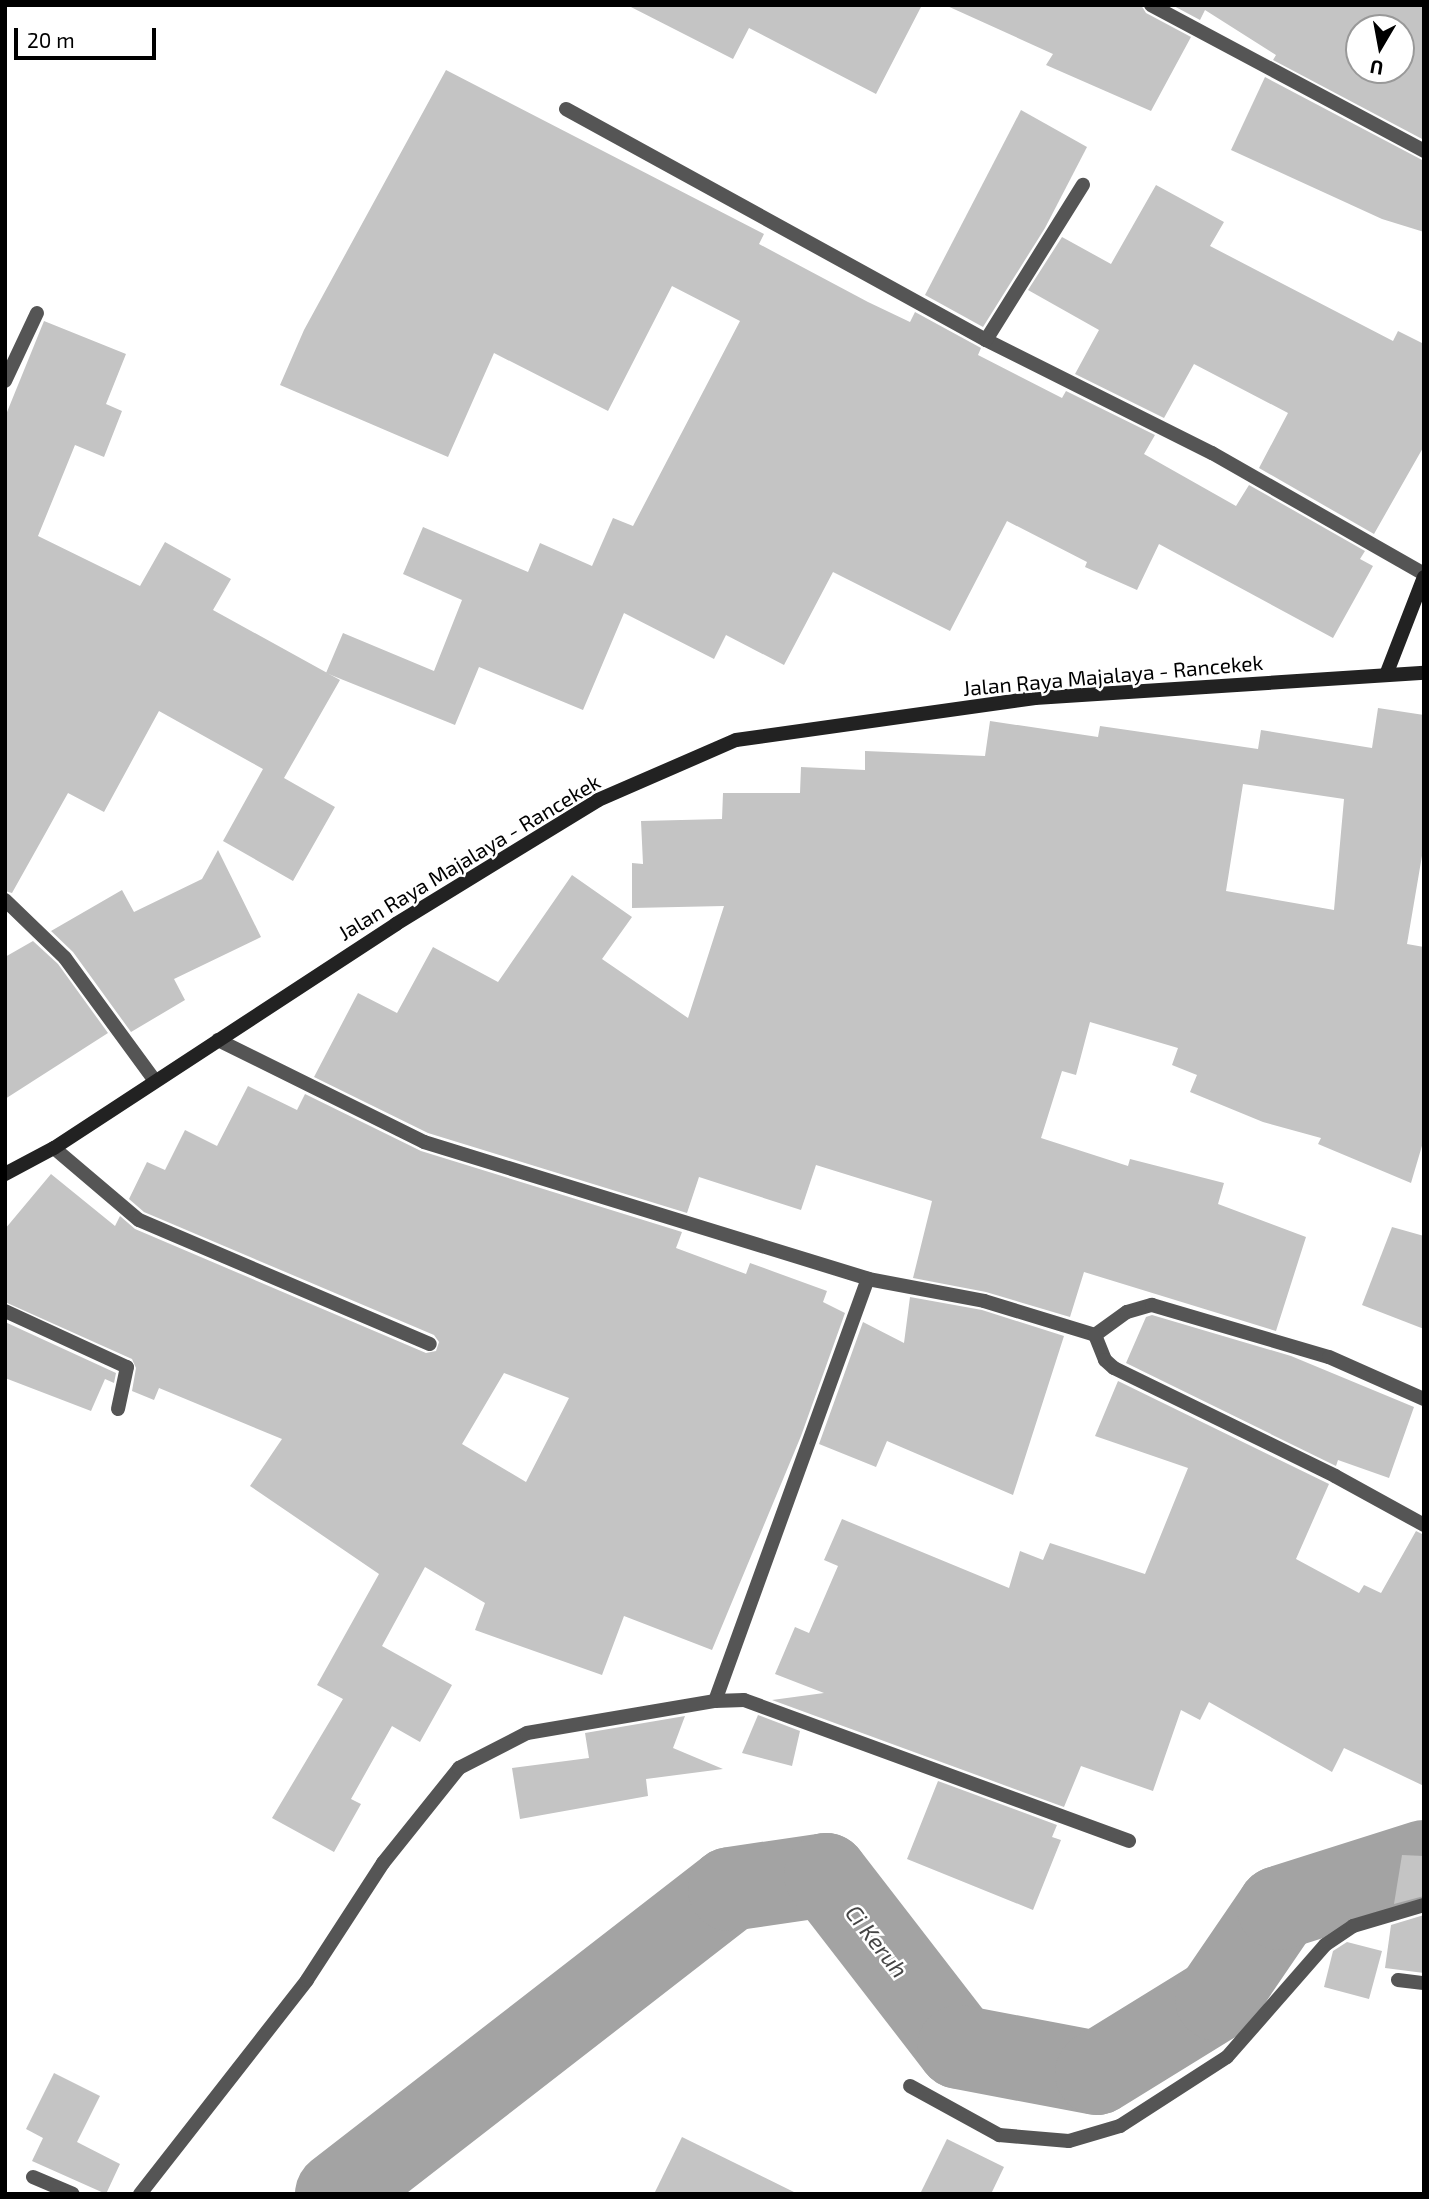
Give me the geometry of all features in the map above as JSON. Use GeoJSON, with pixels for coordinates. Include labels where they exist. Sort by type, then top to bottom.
{"type":"FeatureCollection","features":[{"type":"Feature","properties":{"kind":"main road"},"geometry":{"type":"LineString","coordinates":[[1386,675],[1424,575]]}},
{"type":"Feature","properties":{"kind":"main road","name":"Jalan Raya Majalaya - Rancekek"},"geometry":{"type":"LineString","coordinates":[[5,1174],[54,1148],[218,1040],[597,800],[736,740],[1035,698],[1424,673]]}},
{"type":"Feature","properties":{"kind":"street"},"geometry":{"type":"LineString","coordinates":[[1151,5],[1424,151]]}},
{"type":"Feature","properties":{"kind":"street"},"geometry":{"type":"LineString","coordinates":[[566,109],[986,340],[1212,453],[1424,575]]}},
{"type":"Feature","properties":{"kind":"street"},"geometry":{"type":"LineString","coordinates":[[986,340],[1083,185]]}},
{"type":"Feature","properties":{"kind":"street"},"geometry":{"type":"LineString","coordinates":[[5,381],[37,313]]}},
{"type":"Feature","properties":{"kind":"street"},"geometry":{"type":"LineString","coordinates":[[5,900],[65,958],[155,1081]]}},
{"type":"Feature","properties":{"kind":"street"},"geometry":{"type":"LineString","coordinates":[[218,1040],[424,1142],[868,1279],[984,1301],[1095,1335]]}},
{"type":"Feature","properties":{"kind":"street"},"geometry":{"type":"LineString","coordinates":[[54,1148],[139,1220],[430,1344]]}},
{"type":"Feature","properties":{"kind":"street"},"geometry":{"type":"LineString","coordinates":[[715,1701],[868,1279]]}},
{"type":"Feature","properties":{"kind":"street"},"geometry":{"type":"LineString","coordinates":[[1095,1335],[1127,1312],[1152,1306],[1329,1357],[1424,1399]]}},
{"type":"Feature","properties":{"kind":"street"},"geometry":{"type":"LineString","coordinates":[[5,1311],[127,1367],[118,1409]]}},
{"type":"Feature","properties":{"kind":"street"},"geometry":{"type":"LineString","coordinates":[[1095,1335],[1105,1360],[1114,1368],[1267,1446],[1335,1476],[1424,1525]]}},
{"type":"Feature","properties":{"kind":"street"},"geometry":{"type":"LineString","coordinates":[[140,2194],[307,1980],[383,1863],[459,1768],[527,1733],[715,1701],[744,1700],[1129,1840]]}},
{"type":"Feature","properties":{"kind":"street"},"geometry":{"type":"LineString","coordinates":[[910,2086],[999,2135],[1069,2141],[1120,2126],[1227,2057],[1325,1945],[1353,1926],[1424,1905]]}},
{"type":"Feature","properties":{"kind":"street"},"geometry":{"type":"LineString","coordinates":[[1398,1980],[1424,1983]]}},
{"type":"Feature","properties":{"kind":"street"},"geometry":{"type":"LineString","coordinates":[[33,2177],[73,2194]]}},
{"type":"Feature","properties":{"kind":"building"},"geometry":{"type":"Polygon","coordinates":[[[627,5],[922,5],[876,94],[749,28],[733,59],[627,5]]]}},
{"type":"Feature","properties":{"kind":"building"},"geometry":{"type":"Polygon","coordinates":[[[945,5],[1141,5],[1146,13],[1191,37],[1151,111],[1046,65],[1053,54],[945,5]]]}},
{"type":"Feature","properties":{"kind":"building"},"geometry":{"type":"Polygon","coordinates":[[[1172,5],[1424,5],[1424,140],[1273,60],[1276,55],[1205,10],[1200,20],[1172,5]]]}},
{"type":"Feature","properties":{"kind":"building"},"geometry":{"type":"Polygon","coordinates":[[[446,70],[764,234],[759,244],[868,302],[910,322],[915,312],[981,348],[978,355],[1062,398],[1066,391],[1155,435],[1144,454],[1236,506],[1249,485],[1365,551],[1360,559],[1373,566],[1333,638],[1159,544],[1137,590],[1085,567],[1087,562],[1007,521],[950,631],[833,572],[784,665],[726,635],[714,659],[624,613],[583,710],[479,667],[455,725],[326,673],[343,633],[434,671],[462,600],[403,574],[423,527],[528,572],[540,543],[592,566],[613,518],[633,526],[740,321],[672,286],[608,411],[494,353],[448,457],[280,385],[304,330],[446,70]]]}},
{"type":"Feature","properties":{"kind":"building"},"geometry":{"type":"Polygon","coordinates":[[[1265,77],[1424,161],[1424,232],[1382,219],[1231,150],[1265,77]]]}},
{"type":"Feature","properties":{"kind":"building"},"geometry":{"type":"Polygon","coordinates":[[[1021,110],[1087,147],[1045,228],[983,327],[925,295],[1021,110]]]}},
{"type":"Feature","properties":{"kind":"building"},"geometry":{"type":"Polygon","coordinates":[[[1156,185],[1224,222],[1210,246],[1393,341],[1398,331],[1424,344],[1424,446],[1374,534],[1259,468],[1288,413],[1194,364],[1164,418],[1075,374],[1099,330],[1028,290],[1062,237],[1111,264],[1156,185]]]}},
{"type":"Feature","properties":{"kind":"building"},"geometry":{"type":"Polygon","coordinates":[[[44,321],[126,354],[106,404],[122,411],[104,457],[75,445],[38,536],[140,586],[165,542],[231,579],[213,610],[340,680],[284,778],[335,807],[293,881],[223,841],[263,769],[159,711],[104,812],[68,793],[12,893],[5,891],[5,417],[44,321]]]}},
{"type":"Feature","properties":{"kind":"building"},"geometry":{"type":"Polygon","coordinates":[[[1378,708],[1424,715],[1424,844],[1407,944],[1424,947],[1424,1139],[1411,1183],[1318,1144],[1321,1138],[1263,1122],[1190,1092],[1197,1075],[1172,1065],[1178,1048],[1090,1022],[1076,1075],[1062,1071],[1041,1138],[1128,1166],[1130,1159],[1224,1183],[1218,1204],[1306,1237],[1276,1331],[1084,1272],[1070,1317],[986,1292],[913,1278],[932,1201],[816,1165],[801,1210],[699,1177],[687,1213],[428,1133],[314,1077],[358,993],[397,1013],[433,947],[498,982],[572,875],[632,917],[602,959],[688,1018],[724,906],[632,908],[632,863],[643,864],[641,821],[722,819],[723,793],[800,793],[801,767],[865,770],[865,751],[985,756],[990,721],[1098,737],[1100,726],[1258,749],[1261,730],[1372,748],[1378,708]],[[1243,784],[1226,891],[1334,910],[1344,799],[1243,784]]]}},
{"type":"Feature","properties":{"kind":"building"},"geometry":{"type":"Polygon","coordinates":[[[218,850],[261,937],[174,979],[185,1000],[131,1032],[73,952],[51,931],[122,890],[134,912],[202,879],[218,850]]]}},
{"type":"Feature","properties":{"kind":"building"},"geometry":{"type":"Polygon","coordinates":[[[33,941],[58,964],[108,1033],[5,1099],[5,957],[33,941]]]}},
{"type":"Feature","properties":{"kind":"building"},"geometry":{"type":"Polygon","coordinates":[[[248,1086],[297,1110],[305,1094],[421,1151],[682,1232],[676,1248],[746,1274],[750,1263],[827,1291],[823,1302],[845,1313],[801,1436],[712,1650],[624,1616],[602,1675],[475,1630],[485,1603],[425,1567],[382,1646],[452,1685],[420,1742],[392,1726],[351,1799],[361,1804],[334,1852],[272,1818],[343,1699],[317,1685],[379,1574],[250,1486],[282,1439],[159,1388],[154,1400],[132,1391],[136,1368],[132,1359],[5,1302],[5,1229],[51,1174],[115,1226],[120,1216],[135,1229],[426,1353],[436,1351],[439,1342],[434,1335],[144,1212],[129,1199],[147,1162],[165,1170],[185,1130],[217,1146],[248,1086]],[[504,1373],[462,1444],[526,1482],[569,1398],[504,1373]]]}},
{"type":"Feature","properties":{"kind":"building"},"geometry":{"type":"Polygon","coordinates":[[[1392,1227],[1424,1236],[1424,1329],[1362,1305],[1392,1227]]]}},
{"type":"Feature","properties":{"kind":"building"},"geometry":{"type":"Polygon","coordinates":[[[910,1297],[982,1310],[1064,1336],[1013,1495],[887,1441],[876,1467],[819,1444],[863,1322],[904,1343],[910,1297]]]}},
{"type":"Feature","properties":{"kind":"building"},"geometry":{"type":"Polygon","coordinates":[[[1152,1315],[1291,1356],[1414,1407],[1389,1478],[1338,1460],[1336,1466],[1126,1363],[1146,1317],[1152,1315]]]}},
{"type":"Feature","properties":{"kind":"building"},"geometry":{"type":"Polygon","coordinates":[[[5,1322],[116,1373],[114,1383],[105,1379],[91,1411],[5,1378],[5,1322]]]}},
{"type":"Feature","properties":{"kind":"building"},"geometry":{"type":"Polygon","coordinates":[[[1118,1381],[1329,1484],[1296,1559],[1359,1593],[1364,1585],[1381,1593],[1416,1531],[1424,1535],[1424,1786],[1344,1748],[1332,1772],[1209,1702],[1200,1720],[1181,1710],[1153,1791],[1081,1766],[1064,1807],[772,1700],[824,1693],[775,1674],[795,1627],[809,1633],[838,1566],[824,1560],[842,1519],[1009,1588],[1020,1551],[1043,1560],[1050,1543],[1145,1574],[1188,1468],[1095,1436],[1118,1381]]]}},
{"type":"Feature","properties":{"kind":"building"},"geometry":{"type":"Polygon","coordinates":[[[758,1715],[800,1731],[792,1766],[742,1753],[758,1715]]]}},
{"type":"Feature","properties":{"kind":"building"},"geometry":{"type":"Polygon","coordinates":[[[685,1716],[673,1748],[723,1769],[646,1779],[648,1796],[520,1819],[512,1768],[589,1758],[585,1733],[685,1716]]]}},
{"type":"Feature","properties":{"kind":"building"},"geometry":{"type":"Polygon","coordinates":[[[938,1781],[1057,1825],[1052,1837],[1061,1840],[1033,1910],[907,1859],[938,1781]]]}},
{"type":"Feature","properties":{"kind":"building"},"geometry":{"type":"Polygon","coordinates":[[[1402,1855],[1424,1856],[1424,1896],[1394,1904],[1402,1855]]]}},
{"type":"Feature","properties":{"kind":"building"},"geometry":{"type":"Polygon","coordinates":[[[1424,1915],[1424,1973],[1385,1968],[1391,1925],[1424,1915]]]}},
{"type":"Feature","properties":{"kind":"building"},"geometry":{"type":"Polygon","coordinates":[[[1347,1942],[1382,1951],[1369,1999],[1324,1987],[1333,1951],[1347,1942]]]}},
{"type":"Feature","properties":{"kind":"building"},"geometry":{"type":"Polygon","coordinates":[[[54,2073],[100,2096],[77,2142],[120,2164],[106,2194],[32,2161],[43,2138],[26,2129],[54,2073]]]}},
{"type":"Feature","properties":{"kind":"building"},"geometry":{"type":"Polygon","coordinates":[[[682,2137],[798,2194],[654,2194],[682,2137]]]}},
{"type":"Feature","properties":{"kind":"building"},"geometry":{"type":"Polygon","coordinates":[[[947,2139],[1004,2167],[991,2194],[920,2194],[947,2139]]]}},
{"type":"Feature","properties":{"kind":"waterway","name":"Ci Keruh"},"geometry":{"type":"LineString","coordinates":[[337,2194],[730,1889],[826,1875],[959,2047],[1097,2073],[1217,1999],[1279,1908],[1424,1862]]}}]}
